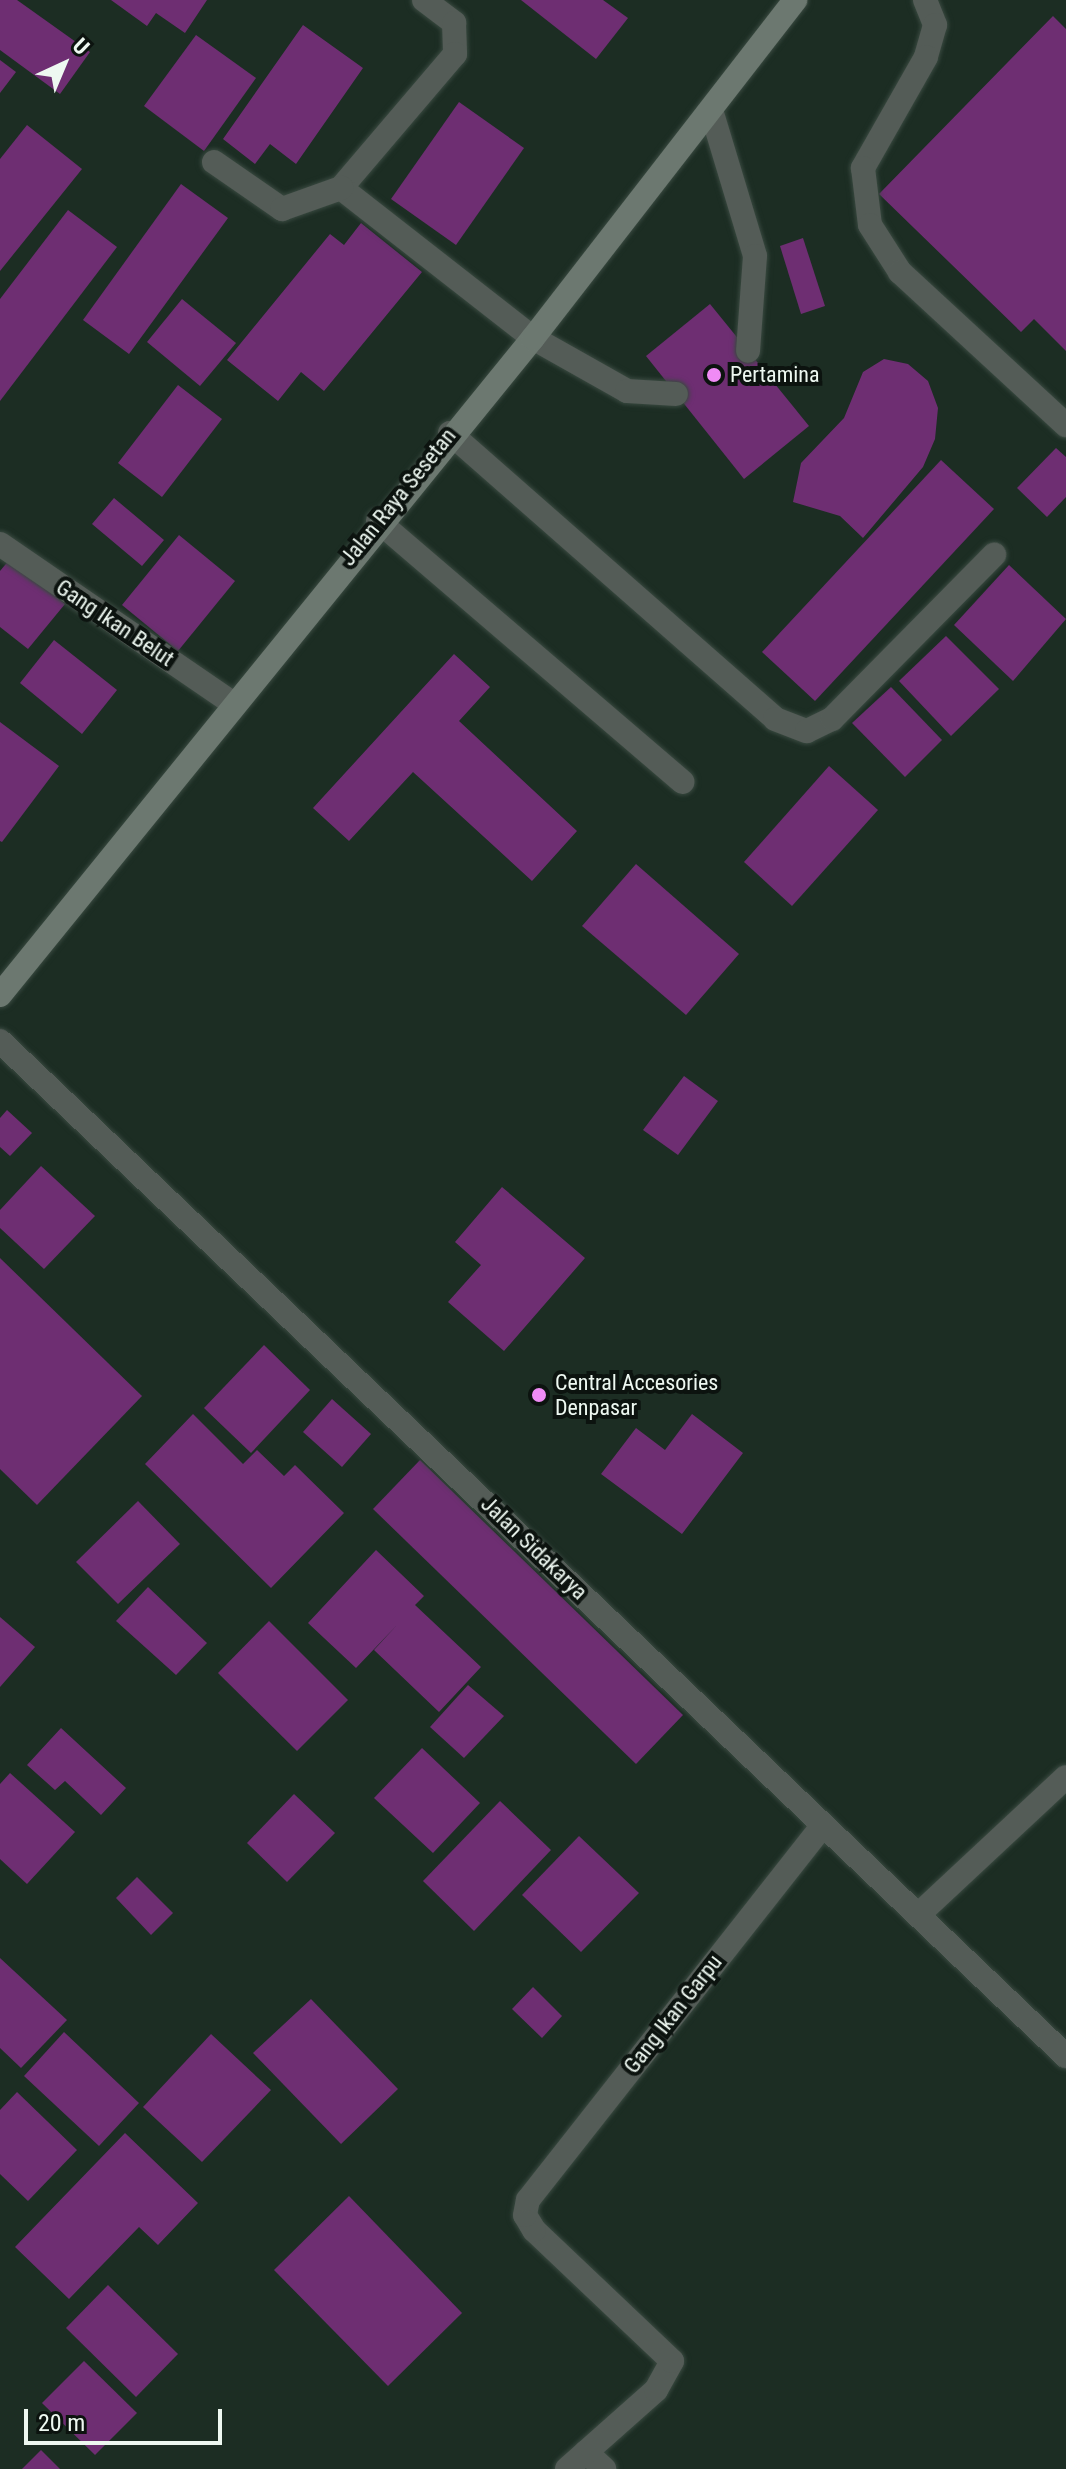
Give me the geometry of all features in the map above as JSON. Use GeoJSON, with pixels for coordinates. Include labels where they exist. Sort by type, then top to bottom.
{"type":"FeatureCollection","features":[{"type":"Feature","properties":{"kind":"main road","name":"Jalan Raya Sesetan"},"geometry":{"type":"LineString","coordinates":[[0,995],[231,702],[450,433],[533,338],[795,0]]}},
{"type":"Feature","properties":{"kind":"street"},"geometry":{"type":"LineString","coordinates":[[214,162],[282,209],[341,188],[455,54],[454,23],[424,0]]}},
{"type":"Feature","properties":{"kind":"street"},"geometry":{"type":"LineString","coordinates":[[925,0],[935,25],[926,57],[863,168],[870,225],[900,272],[1066,425]]}},
{"type":"Feature","properties":{"kind":"street"},"geometry":{"type":"LineString","coordinates":[[711,110],[755,256],[748,351]]}},
{"type":"Feature","properties":{"kind":"street"},"geometry":{"type":"LineString","coordinates":[[341,188],[533,338],[627,391],[676,394]]}},
{"type":"Feature","properties":{"kind":"street"},"geometry":{"type":"LineString","coordinates":[[450,433],[775,719],[807,731],[832,719],[994,555]]}},
{"type":"Feature","properties":{"kind":"street"},"geometry":{"type":"LineString","coordinates":[[378,521],[682,782]]}},
{"type":"Feature","properties":{"kind":"street","name":"Gang Ikan Belut"},"geometry":{"type":"LineString","coordinates":[[0,544],[231,702]]}},
{"type":"Feature","properties":{"kind":"street","name":"Jalan Sidakarya"},"geometry":{"type":"LineString","coordinates":[[0,1041],[1066,2056]]}},
{"type":"Feature","properties":{"kind":"street"},"geometry":{"type":"LineString","coordinates":[[918,1915],[1066,1777]]}},
{"type":"Feature","properties":{"kind":"street","name":"Gang Ikan Garpu"},"geometry":{"type":"LineString","coordinates":[[586,2452],[656,2390],[672,2361],[534,2230],[526,2206],[823,1825]]}},
{"type":"Feature","properties":{"kind":"street"},"geometry":{"type":"LineString","coordinates":[[567,2469],[586,2452],[604,2469]]}},
{"type":"Feature","properties":{"kind":"building"},"geometry":{"type":"Polygon","coordinates":[[[0,0],[17,0],[90,52],[60,94],[0,50],[0,0]]]}},
{"type":"Feature","properties":{"kind":"building"},"geometry":{"type":"Polygon","coordinates":[[[111,0],[207,0],[185,33],[156,13],[147,26],[111,0]]]}},
{"type":"Feature","properties":{"kind":"building"},"geometry":{"type":"Polygon","coordinates":[[[521,0],[603,0],[628,18],[596,59],[521,0]]]}},
{"type":"Feature","properties":{"kind":"building"},"geometry":{"type":"Polygon","coordinates":[[[1053,16],[1066,29],[1066,351],[1034,319],[1021,332],[879,194],[1053,16]]]}},
{"type":"Feature","properties":{"kind":"building"},"geometry":{"type":"Polygon","coordinates":[[[303,25],[363,68],[296,164],[270,144],[255,164],[223,139],[303,25]]]}},
{"type":"Feature","properties":{"kind":"building"},"geometry":{"type":"Polygon","coordinates":[[[196,35],[256,78],[204,151],[144,106],[196,35]]]}},
{"type":"Feature","properties":{"kind":"building"},"geometry":{"type":"Polygon","coordinates":[[[0,60],[16,72],[0,93],[0,60]]]}},
{"type":"Feature","properties":{"kind":"building"},"geometry":{"type":"Polygon","coordinates":[[[459,102],[524,148],[456,245],[391,199],[459,102]]]}},
{"type":"Feature","properties":{"kind":"building"},"geometry":{"type":"Polygon","coordinates":[[[27,125],[82,169],[0,271],[0,159],[27,125]]]}},
{"type":"Feature","properties":{"kind":"building"},"geometry":{"type":"Polygon","coordinates":[[[181,184],[228,218],[129,354],[83,320],[181,184]]]}},
{"type":"Feature","properties":{"kind":"building"},"geometry":{"type":"Polygon","coordinates":[[[68,210],[117,247],[0,401],[0,299],[68,210]]]}},
{"type":"Feature","properties":{"kind":"building"},"geometry":{"type":"Polygon","coordinates":[[[361,223],[422,272],[324,391],[301,372],[278,401],[227,360],[330,234],[344,245],[361,223]]]}},
{"type":"Feature","properties":{"kind":"building"},"geometry":{"type":"Polygon","coordinates":[[[803,238],[825,306],[801,314],[780,246],[803,238]]]}},
{"type":"Feature","properties":{"kind":"building"},"geometry":{"type":"Polygon","coordinates":[[[182,299],[236,343],[200,386],[147,342],[182,299]]]}},
{"type":"Feature","properties":{"kind":"building","name":"Pertamina"},"geometry":{"type":"Polygon","coordinates":[[[710,304],[809,426],[744,479],[646,356],[710,304]]]}},
{"type":"Feature","properties":{"kind":"building"},"geometry":{"type":"Polygon","coordinates":[[[884,359],[908,364],[928,381],[938,408],[935,439],[923,467],[863,538],[840,516],[793,502],[801,463],[844,418],[863,372],[884,359]]]}},
{"type":"Feature","properties":{"kind":"building"},"geometry":{"type":"Polygon","coordinates":[[[178,385],[222,419],[162,497],[118,463],[178,385]]]}},
{"type":"Feature","properties":{"kind":"building"},"geometry":{"type":"Polygon","coordinates":[[[1056,448],[1066,457],[1066,497],[1047,517],[1017,488],[1056,448]]]}},
{"type":"Feature","properties":{"kind":"building"},"geometry":{"type":"Polygon","coordinates":[[[941,460],[994,509],[815,701],[762,652],[941,460]]]}},
{"type":"Feature","properties":{"kind":"building"},"geometry":{"type":"Polygon","coordinates":[[[114,498],[164,540],[142,566],[92,524],[114,498]]]}},
{"type":"Feature","properties":{"kind":"building"},"geometry":{"type":"Polygon","coordinates":[[[179,535],[235,581],[178,651],[122,605],[179,535]]]}},
{"type":"Feature","properties":{"kind":"building"},"geometry":{"type":"Polygon","coordinates":[[[10,559],[65,604],[28,649],[0,627],[0,571],[10,559]]]}},
{"type":"Feature","properties":{"kind":"building"},"geometry":{"type":"Polygon","coordinates":[[[1009,565],[1066,619],[1013,681],[954,625],[1009,565]]]}},
{"type":"Feature","properties":{"kind":"building"},"geometry":{"type":"Polygon","coordinates":[[[946,636],[999,689],[951,736],[899,681],[946,636]]]}},
{"type":"Feature","properties":{"kind":"building"},"geometry":{"type":"Polygon","coordinates":[[[54,640],[117,690],[82,734],[20,683],[54,640]]]}},
{"type":"Feature","properties":{"kind":"building"},"geometry":{"type":"Polygon","coordinates":[[[454,654],[490,687],[459,721],[577,831],[532,881],[413,772],[349,841],[313,808],[454,654]]]}},
{"type":"Feature","properties":{"kind":"building"},"geometry":{"type":"Polygon","coordinates":[[[891,687],[942,740],[905,777],[852,723],[891,687]]]}},
{"type":"Feature","properties":{"kind":"building"},"geometry":{"type":"Polygon","coordinates":[[[0,722],[59,766],[2,842],[0,841],[0,722]]]}},
{"type":"Feature","properties":{"kind":"building"},"geometry":{"type":"Polygon","coordinates":[[[829,766],[878,810],[792,906],[744,862],[829,766]]]}},
{"type":"Feature","properties":{"kind":"building"},"geometry":{"type":"Polygon","coordinates":[[[636,864],[739,954],[686,1015],[582,926],[636,864]]]}},
{"type":"Feature","properties":{"kind":"building"},"geometry":{"type":"Polygon","coordinates":[[[684,1076],[718,1101],[678,1155],[643,1130],[684,1076]]]}},
{"type":"Feature","properties":{"kind":"building"},"geometry":{"type":"Polygon","coordinates":[[[7,1110],[32,1133],[10,1156],[0,1147],[0,1118],[7,1110]]]}},
{"type":"Feature","properties":{"kind":"building"},"geometry":{"type":"Polygon","coordinates":[[[41,1166],[95,1216],[44,1269],[0,1228],[0,1210],[41,1166]]]}},
{"type":"Feature","properties":{"kind":"building"},"geometry":{"type":"Polygon","coordinates":[[[502,1187],[585,1258],[504,1351],[448,1302],[481,1265],[455,1242],[502,1187]]]}},
{"type":"Feature","properties":{"kind":"building"},"geometry":{"type":"Polygon","coordinates":[[[0,1258],[142,1396],[37,1505],[0,1469],[0,1258]]]}},
{"type":"Feature","properties":{"kind":"building"},"geometry":{"type":"Polygon","coordinates":[[[264,1345],[310,1390],[251,1453],[204,1408],[264,1345]]]}},
{"type":"Feature","properties":{"kind":"building"},"geometry":{"type":"Polygon","coordinates":[[[332,1399],[371,1434],[342,1467],[303,1432],[332,1399]]]}},
{"type":"Feature","properties":{"kind":"building"},"geometry":{"type":"Polygon","coordinates":[[[193,1414],[243,1464],[257,1450],[284,1476],[295,1465],[344,1513],[271,1588],[145,1464],[193,1414]]]}},
{"type":"Feature","properties":{"kind":"building"},"geometry":{"type":"Polygon","coordinates":[[[692,1414],[743,1453],[682,1534],[601,1474],[636,1428],[665,1450],[692,1414]]]}},
{"type":"Feature","properties":{"kind":"building"},"geometry":{"type":"Polygon","coordinates":[[[420,1460],[683,1715],[636,1764],[373,1509],[420,1460]]]}},
{"type":"Feature","properties":{"kind":"building"},"geometry":{"type":"Polygon","coordinates":[[[138,1501],[180,1544],[118,1604],[76,1562],[138,1501]]]}},
{"type":"Feature","properties":{"kind":"building"},"geometry":{"type":"Polygon","coordinates":[[[376,1550],[424,1596],[415,1605],[481,1667],[439,1712],[374,1650],[397,1625],[356,1668],[308,1623],[376,1550]]]}},
{"type":"Feature","properties":{"kind":"building"},"geometry":{"type":"Polygon","coordinates":[[[148,1587],[207,1643],[176,1675],[116,1621],[148,1587]]]}},
{"type":"Feature","properties":{"kind":"building"},"geometry":{"type":"Polygon","coordinates":[[[0,1617],[35,1647],[0,1687],[0,1617]]]}},
{"type":"Feature","properties":{"kind":"building"},"geometry":{"type":"Polygon","coordinates":[[[269,1621],[348,1700],[297,1751],[218,1673],[269,1621]]]}},
{"type":"Feature","properties":{"kind":"building"},"geometry":{"type":"Polygon","coordinates":[[[468,1685],[504,1716],[464,1758],[430,1727],[468,1685]]]}},
{"type":"Feature","properties":{"kind":"building"},"geometry":{"type":"Polygon","coordinates":[[[61,1728],[126,1788],[101,1815],[65,1781],[55,1790],[27,1765],[61,1728]]]}},
{"type":"Feature","properties":{"kind":"building"},"geometry":{"type":"Polygon","coordinates":[[[422,1748],[480,1803],[433,1853],[374,1798],[422,1748]]]}},
{"type":"Feature","properties":{"kind":"building"},"geometry":{"type":"Polygon","coordinates":[[[10,1773],[75,1832],[27,1884],[0,1859],[0,1784],[10,1773]]]}},
{"type":"Feature","properties":{"kind":"building"},"geometry":{"type":"Polygon","coordinates":[[[294,1794],[335,1833],[287,1882],[247,1843],[294,1794]]]}},
{"type":"Feature","properties":{"kind":"building"},"geometry":{"type":"Polygon","coordinates":[[[500,1801],[551,1850],[474,1931],[423,1881],[500,1801]]]}},
{"type":"Feature","properties":{"kind":"building"},"geometry":{"type":"Polygon","coordinates":[[[579,1836],[639,1893],[581,1952],[522,1895],[579,1836]]]}},
{"type":"Feature","properties":{"kind":"building"},"geometry":{"type":"Polygon","coordinates":[[[137,1877],[173,1913],[151,1935],[116,1898],[137,1877]]]}},
{"type":"Feature","properties":{"kind":"building"},"geometry":{"type":"Polygon","coordinates":[[[0,1958],[67,2020],[21,2068],[0,2048],[0,1958]]]}},
{"type":"Feature","properties":{"kind":"building"},"geometry":{"type":"Polygon","coordinates":[[[533,1987],[562,2016],[542,2038],[512,2009],[533,1987]]]}},
{"type":"Feature","properties":{"kind":"building"},"geometry":{"type":"Polygon","coordinates":[[[311,1999],[398,2089],[341,2144],[253,2053],[311,1999]]]}},
{"type":"Feature","properties":{"kind":"building"},"geometry":{"type":"Polygon","coordinates":[[[64,2032],[139,2103],[99,2146],[24,2076],[64,2032]]]}},
{"type":"Feature","properties":{"kind":"building"},"geometry":{"type":"Polygon","coordinates":[[[211,2034],[271,2090],[202,2162],[143,2107],[211,2034]]]}},
{"type":"Feature","properties":{"kind":"building"},"geometry":{"type":"Polygon","coordinates":[[[17,2092],[77,2150],[28,2201],[0,2174],[0,2110],[17,2092]]]}},
{"type":"Feature","properties":{"kind":"building"},"geometry":{"type":"Polygon","coordinates":[[[125,2133],[198,2203],[158,2245],[139,2227],[69,2299],[15,2247],[125,2133]]]}},
{"type":"Feature","properties":{"kind":"building"},"geometry":{"type":"Polygon","coordinates":[[[349,2196],[462,2313],[388,2386],[274,2270],[349,2196]]]}},
{"type":"Feature","properties":{"kind":"building"},"geometry":{"type":"Polygon","coordinates":[[[108,2285],[178,2354],[136,2397],[66,2328],[108,2285]]]}},
{"type":"Feature","properties":{"kind":"building"},"geometry":{"type":"Polygon","coordinates":[[[84,2361],[137,2413],[95,2455],[42,2403],[84,2361]]]}},
{"type":"Feature","properties":{"kind":"building"},"geometry":{"type":"Polygon","coordinates":[[[41,2450],[60,2469],[22,2469],[41,2450]]]}},
{"type":"Feature","properties":{"kind":"place","name":"Pertamina"},"geometry":{"type":"Point","coordinates":[714,375]}},
{"type":"Feature","properties":{"kind":"place","name":"Central Accesories Denpasar"},"geometry":{"type":"Point","coordinates":[539,1395]}}]}
